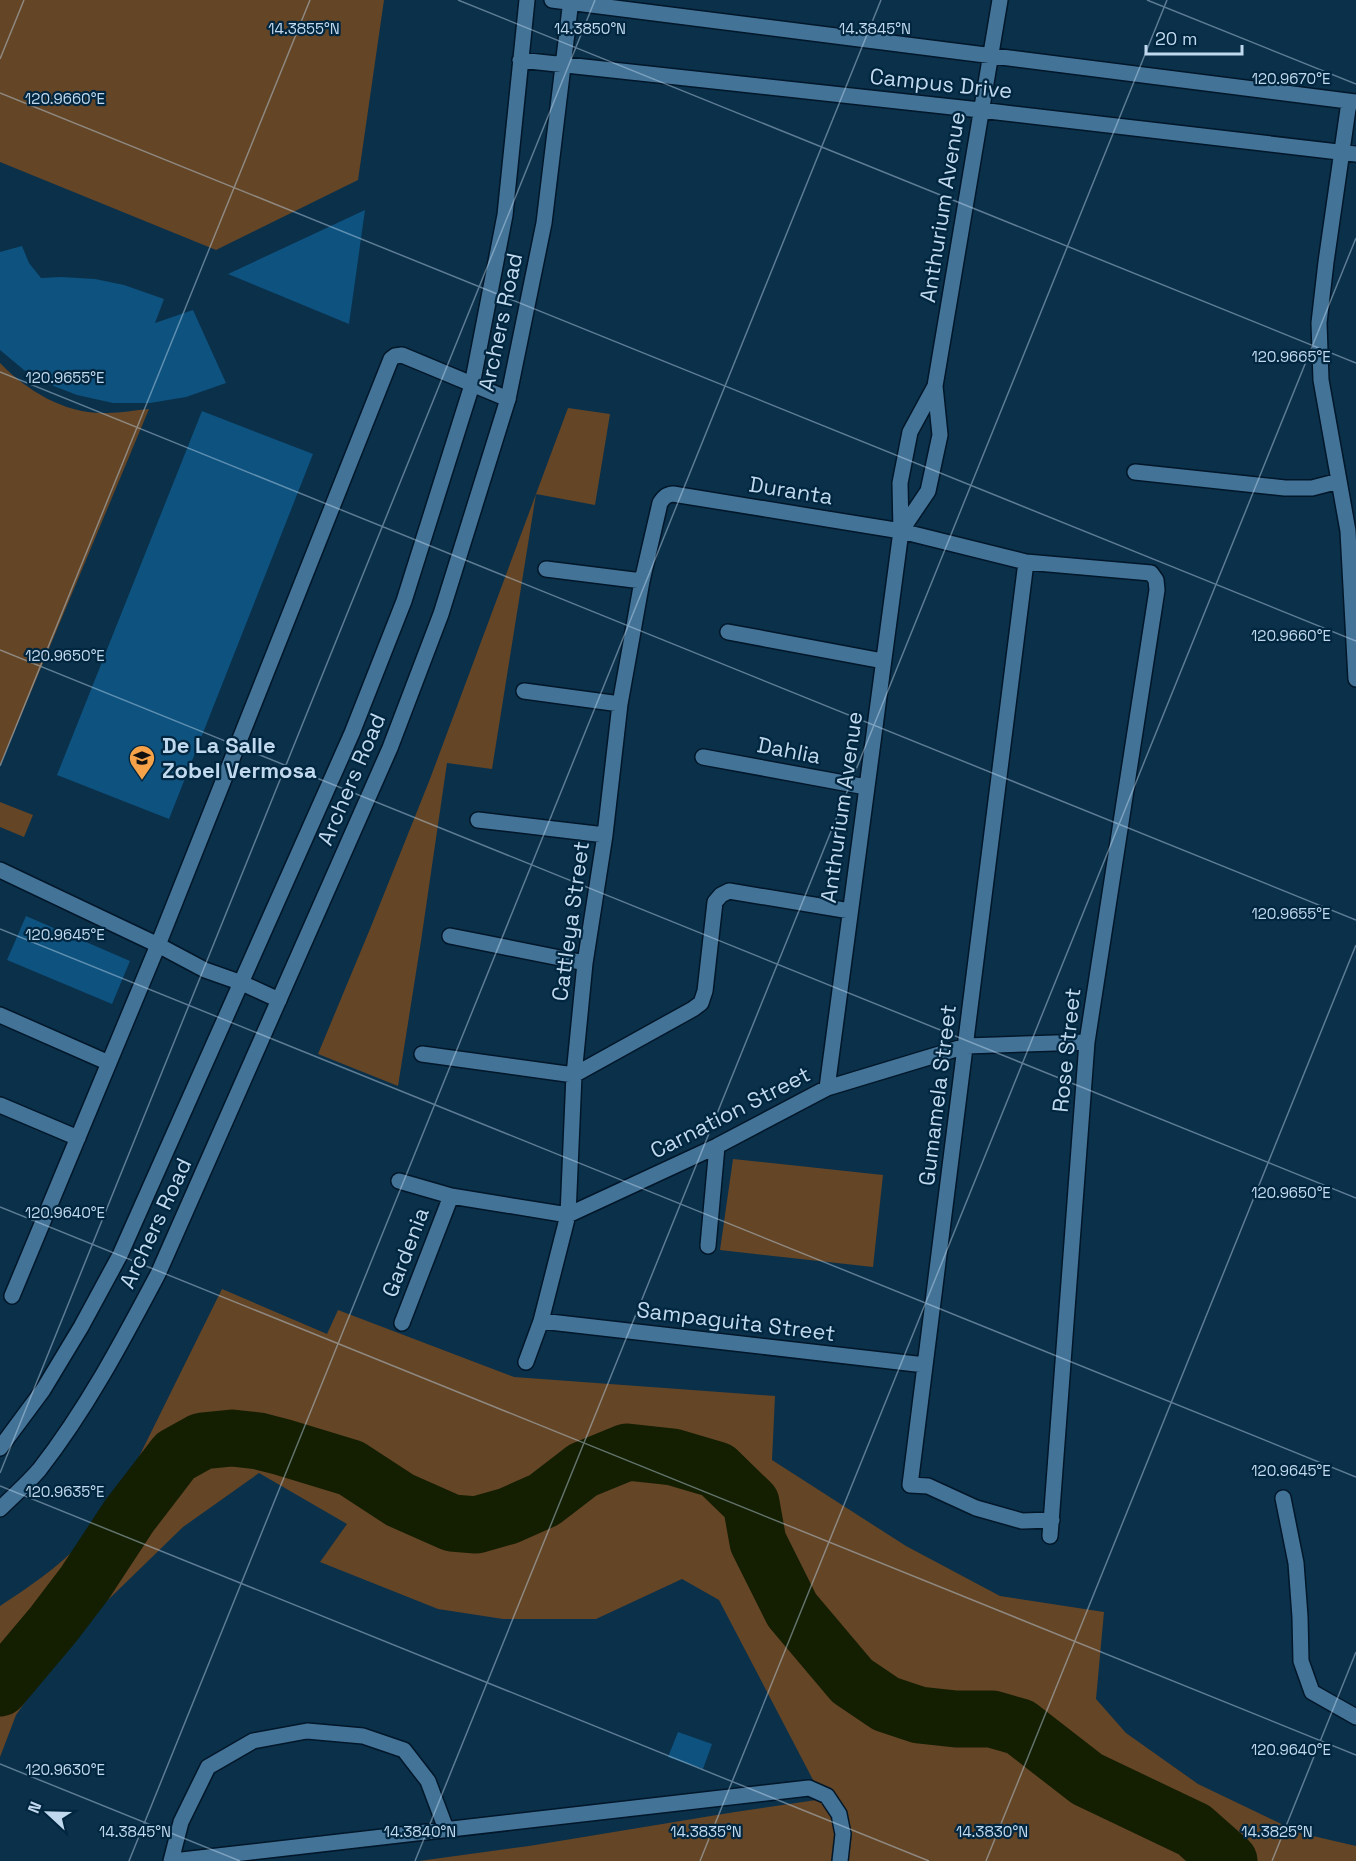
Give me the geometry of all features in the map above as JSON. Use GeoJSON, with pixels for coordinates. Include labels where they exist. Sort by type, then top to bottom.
{"type":"FeatureCollection","features":[{"type":"Feature","properties":{"kind":"street","name":"Archers Road"},"geometry":{"type":"LineString","coordinates":[[0,1448],[43,1390],[120,1255],[352,733],[404,601],[472,385],[505,215],[527,0]]}},
{"type":"Feature","properties":{"kind":"street","name":"Campus Drive"},"geometry":{"type":"LineString","coordinates":[[552,0],[1353,102]]}},
{"type":"Feature","properties":{"kind":"street","name":"Anthurium Avenue"},"geometry":{"type":"LineString","coordinates":[[901,531],[928,490],[940,435],[935,386],[1000,0]]}},
{"type":"Feature","properties":{"kind":"street","name":"Archers Road"},"geometry":{"type":"LineString","coordinates":[[0,1509],[37,1472],[77,1418],[119,1348],[158,1274],[390,748],[441,614],[508,399],[544,223],[570,1]]}},
{"type":"Feature","properties":{"kind":"street","name":"Campus Drive"},"geometry":{"type":"LineString","coordinates":[[520,60],[1349,153]]}},
{"type":"Feature","properties":{"kind":"street"},"geometry":{"type":"LineString","coordinates":[[1353,102],[1349,153],[1319,323],[1321,380],[1348,531],[1356,679]]}},
{"type":"Feature","properties":{"kind":"street"},"geometry":{"type":"LineString","coordinates":[[12,1296],[158,945],[392,359],[395,356],[402,356],[508,399]]}},
{"type":"Feature","properties":{"kind":"street","name":"Anthurium Avenue"},"geometry":{"type":"LineString","coordinates":[[826,1088],[901,531],[900,483],[910,432],[935,386]]}},
{"type":"Feature","properties":{"kind":"street"},"geometry":{"type":"LineString","coordinates":[[1135,472],[1286,488],[1312,488],[1339,481]]}},
{"type":"Feature","properties":{"kind":"street","name":"Cattleya Street"},"geometry":{"type":"LineString","coordinates":[[526,1362],[541,1321],[568,1215],[574,1075],[585,963],[605,835],[620,704],[642,581],[660,503],[668,494],[673,494]]}},
{"type":"Feature","properties":{"kind":"street","name":"Duranta"},"geometry":{"type":"LineString","coordinates":[[673,494],[901,531],[1026,562],[1151,573]]}},
{"type":"Feature","properties":{"kind":"street","name":"Gumamela Street"},"geometry":{"type":"LineString","coordinates":[[1026,562],[910,1485],[927,1486],[976,1508],[1022,1521],[1053,1520]]}},
{"type":"Feature","properties":{"kind":"street"},"geometry":{"type":"LineString","coordinates":[[546,568],[642,581]]}},
{"type":"Feature","properties":{"kind":"street","name":"Rose Street"},"geometry":{"type":"LineString","coordinates":[[1050,1536],[1087,1041],[1157,590],[1156,580],[1151,573]]}},
{"type":"Feature","properties":{"kind":"street"},"geometry":{"type":"LineString","coordinates":[[728,632],[883,661]]}},
{"type":"Feature","properties":{"kind":"street"},"geometry":{"type":"LineString","coordinates":[[524,691],[620,704]]}},
{"type":"Feature","properties":{"kind":"street","name":"Dahlia"},"geometry":{"type":"LineString","coordinates":[[703,757],[866,787]]}},
{"type":"Feature","properties":{"kind":"street"},"geometry":{"type":"LineString","coordinates":[[478,820],[605,835]]}},
{"type":"Feature","properties":{"kind":"street"},"geometry":{"type":"LineString","coordinates":[[0,870],[158,945],[205,970],[242,983],[279,1000]]}},
{"type":"Feature","properties":{"kind":"street"},"geometry":{"type":"LineString","coordinates":[[422,1054],[574,1075],[701,1003],[705,991],[715,902],[721,895],[729,891],[850,911]]}},
{"type":"Feature","properties":{"kind":"street"},"geometry":{"type":"LineString","coordinates":[[450,936],[585,963]]}},
{"type":"Feature","properties":{"kind":"street"},"geometry":{"type":"LineString","coordinates":[[0,1015],[109,1063]]}},
{"type":"Feature","properties":{"kind":"street","name":"Carnation Street"},"geometry":{"type":"LineString","coordinates":[[568,1215],[717,1146],[826,1088],[966,1047],[1087,1041]]}},
{"type":"Feature","properties":{"kind":"street"},"geometry":{"type":"LineString","coordinates":[[0,1105],[78,1138]]}},
{"type":"Feature","properties":{"kind":"street"},"geometry":{"type":"LineString","coordinates":[[708,1246],[717,1146]]}},
{"type":"Feature","properties":{"kind":"street"},"geometry":{"type":"LineString","coordinates":[[399,1181],[451,1196],[568,1215]]}},
{"type":"Feature","properties":{"kind":"street","name":"Gardenia"},"geometry":{"type":"LineString","coordinates":[[402,1323],[451,1196]]}},
{"type":"Feature","properties":{"kind":"street","name":"Sampaguita Street"},"geometry":{"type":"LineString","coordinates":[[541,1321],[925,1365]]}},
{"type":"Feature","properties":{"kind":"street"},"geometry":{"type":"LineString","coordinates":[[1283,1498],[1296,1563],[1301,1661],[1312,1692],[1356,1717]]}},
{"type":"Feature","properties":{"kind":"street"},"geometry":{"type":"LineString","coordinates":[[446,1829],[428,1781],[404,1750],[363,1736],[307,1731],[253,1741],[208,1767],[182,1822],[172,1861],[810,1788],[827,1796],[839,1814],[843,1834],[840,1861]]}},
{"type":"Feature","properties":{"kind":"shaded area"},"geometry":{"type":"Polygon","coordinates":[[[0,0],[384,0],[358,180],[216,250],[0,162],[0,0]]]}},
{"type":"Feature","properties":{"kind":"shaded area"},"geometry":{"type":"Polygon","coordinates":[[[0,363],[35,392],[77,410],[92,413],[118,413],[149,409],[0,766],[0,363]]]}},
{"type":"Feature","properties":{"kind":"shaded area"},"geometry":{"type":"Polygon","coordinates":[[[568,408],[610,414],[595,505],[536,494],[568,408]]]}},
{"type":"Feature","properties":{"kind":"shaded area"},"geometry":{"type":"Polygon","coordinates":[[[536,494],[492,769],[447,763],[398,1086],[318,1054],[430,779],[536,494]]]}},
{"type":"Feature","properties":{"kind":"shaded area"},"geometry":{"type":"Polygon","coordinates":[[[0,802],[33,815],[24,837],[0,827],[0,802]]]}},
{"type":"Feature","properties":{"kind":"shaded area"},"geometry":{"type":"Polygon","coordinates":[[[733,1159],[883,1175],[873,1267],[720,1250],[733,1159]]]}},
{"type":"Feature","properties":{"kind":"shaded area"},"geometry":{"type":"Polygon","coordinates":[[[222,1289],[327,1334],[338,1310],[514,1377],[775,1396],[772,1460],[906,1546],[1000,1596],[1104,1612],[1096,1699],[1126,1733],[1198,1784],[1300,1833],[1356,1846],[1356,1861],[419,1861],[529,1846],[823,1799],[719,1600],[682,1579],[596,1619],[503,1619],[438,1609],[320,1562],[347,1524],[259,1473],[183,1527],[74,1633],[16,1715],[0,1757],[0,1606],[42,1577],[72,1552],[93,1530],[124,1487],[222,1289]]]}},
{"type":"Feature","properties":{"kind":"building"},"geometry":{"type":"Polygon","coordinates":[[[365,210],[349,324],[228,274],[365,210]]]}},
{"type":"Feature","properties":{"kind":"building"},"geometry":{"type":"Polygon","coordinates":[[[22,246],[29,263],[41,278],[95,279],[124,285],[164,299],[155,323],[193,310],[226,383],[186,397],[150,403],[113,403],[77,395],[51,385],[24,370],[0,350],[0,252],[22,246]]]}},
{"type":"Feature","properties":{"kind":"building"},"geometry":{"type":"Polygon","coordinates":[[[202,411],[313,454],[169,819],[57,775],[202,411]]]}},
{"type":"Feature","properties":{"kind":"building"},"geometry":{"type":"Polygon","coordinates":[[[26,916],[130,961],[112,1004],[7,960],[26,916]]]}},
{"type":"Feature","properties":{"kind":"building"},"geometry":{"type":"Polygon","coordinates":[[[678,1732],[712,1744],[703,1769],[668,1757],[678,1732]]]}},
{"type":"Feature","properties":{"kind":"waterway"},"geometry":{"type":"LineString","coordinates":[[0,1688],[85,1583],[129,1516],[175,1456],[202,1441],[232,1438],[259,1441],[351,1468],[400,1500],[452,1523],[476,1525],[508,1516],[544,1500],[583,1470],[627,1452],[673,1457],[717,1470],[751,1503],[758,1542],[792,1610],[852,1681],[886,1704],[919,1715],[956,1719],[992,1719],[1020,1727],[1087,1779],[1194,1830],[1229,1861]]}},
{"type":"Feature","properties":{"kind":"place","name":"De La Salle Zobel Vermosa"},"geometry":{"type":"Point","coordinates":[142,781]}}]}
